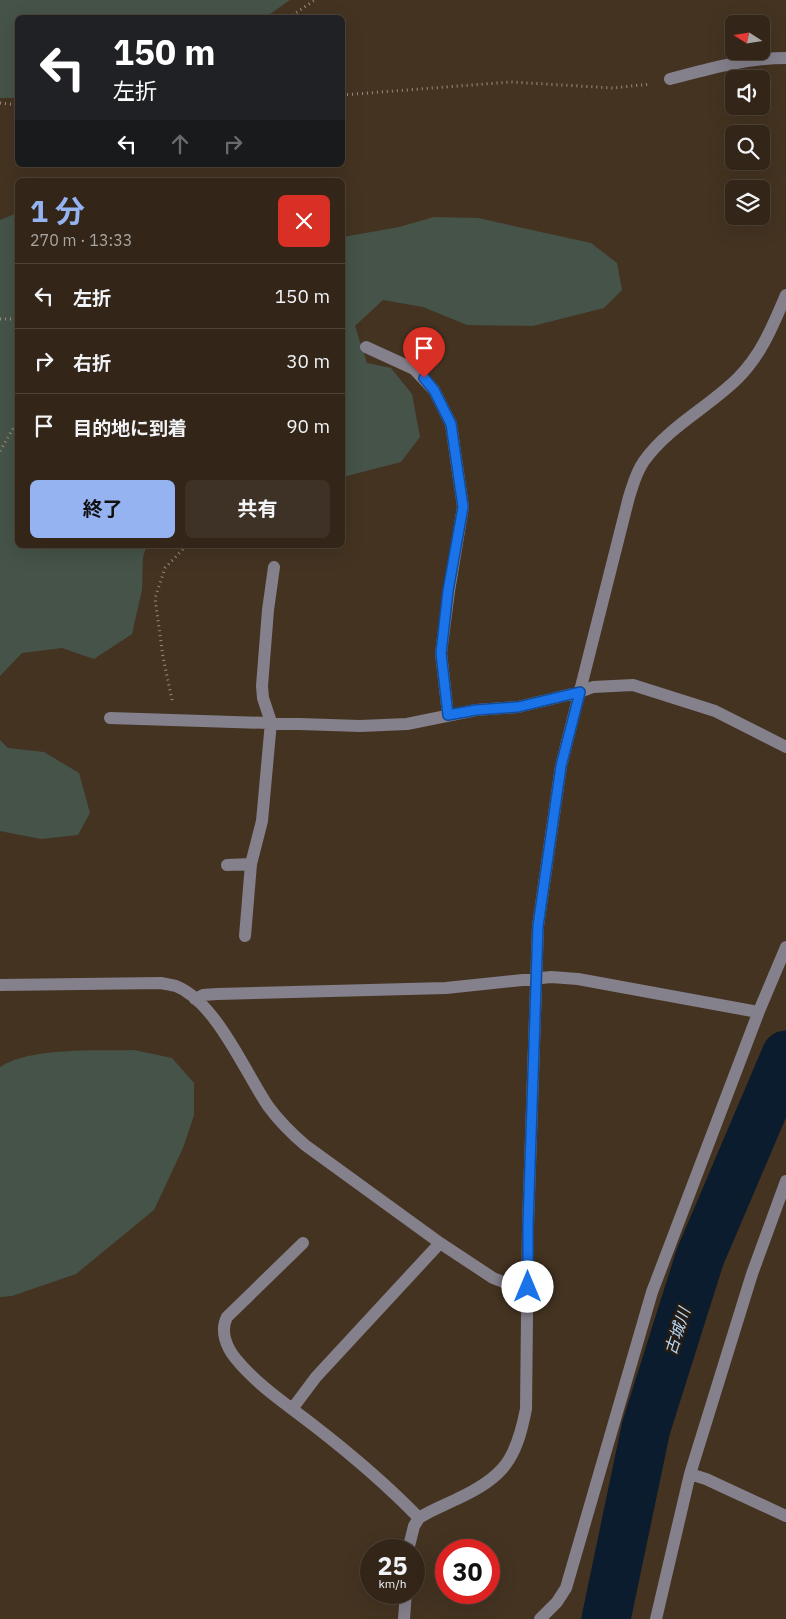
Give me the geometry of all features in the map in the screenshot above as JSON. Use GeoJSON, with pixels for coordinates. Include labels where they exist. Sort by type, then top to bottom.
{"type":"FeatureCollection","features":[{"type":"Feature","properties":{"kind":"street"},"geometry":{"type":"LineString","coordinates":[[670,79],[765,58],[786,58]]}},
{"type":"Feature","properties":{"kind":"street"},"geometry":{"type":"LineString","coordinates":[[411,1539],[414,1526],[420,1518],[484,1486],[513,1456],[521,1434],[526,1409],[528,1215],[538,926],[561,766],[629,497],[644,461],[667,436],[738,378],[751,364],[763,345],[786,295]]}},
{"type":"Feature","properties":{"kind":"street"},"geometry":{"type":"LineString","coordinates":[[366,347],[414,369],[434,390],[451,424],[463,507],[448,591],[441,653],[448,715]]}},
{"type":"Feature","properties":{"kind":"street"},"geometry":{"type":"LineString","coordinates":[[245,936],[251,864],[262,821],[271,722],[263,698],[262,686],[268,610],[274,567]]}},
{"type":"Feature","properties":{"kind":"street"},"geometry":{"type":"LineString","coordinates":[[110,718],[370,726],[408,724],[476,710],[518,707],[594,687],[633,685],[715,711],[786,747]]}},
{"type":"Feature","properties":{"kind":"street"},"geometry":{"type":"LineString","coordinates":[[227,865],[251,864]]}},
{"type":"Feature","properties":{"kind":"street"},"geometry":{"type":"LineString","coordinates":[[540,1619],[557,1602],[566,1588],[652,1292],[758,1012],[786,947]]}},
{"type":"Feature","properties":{"kind":"street"},"geometry":{"type":"LineString","coordinates":[[195,999],[203,995],[218,994],[446,988],[552,977],[578,979],[758,1012]]}},
{"type":"Feature","properties":{"kind":"street"},"geometry":{"type":"LineString","coordinates":[[0,984],[161,983],[177,986],[195,999],[214,1018],[268,1107],[286,1129],[305,1145],[440,1243],[493,1278],[510,1286],[528,1287]]}},
{"type":"Feature","properties":{"kind":"street"},"geometry":{"type":"LineString","coordinates":[[656,1619],[690,1474],[752,1274],[786,1181]]}},
{"type":"Feature","properties":{"kind":"street"},"geometry":{"type":"LineString","coordinates":[[302,1243],[227,1317],[223,1329],[224,1337],[234,1358],[254,1378],[357,1459],[420,1518]]}},
{"type":"Feature","properties":{"kind":"street"},"geometry":{"type":"LineString","coordinates":[[292,1409],[322,1370],[440,1243]]}},
{"type":"Feature","properties":{"kind":"street"},"geometry":{"type":"LineString","coordinates":[[690,1474],[706,1479],[786,1516]]}},
{"type":"Feature","properties":{"kind":"street"},"geometry":{"type":"LineString","coordinates":[[404,1619],[405,1604]]}},
{"type":"Feature","properties":{"kind":"path"},"geometry":{"type":"LineString","coordinates":[[292,15],[315,0]]}},
{"type":"Feature","properties":{"kind":"path"},"geometry":{"type":"LineString","coordinates":[[345,95],[511,82],[613,88],[646,85],[670,79]]}},
{"type":"Feature","properties":{"kind":"path"},"geometry":{"type":"LineString","coordinates":[[0,103],[15,105]]}},
{"type":"Feature","properties":{"kind":"path"},"geometry":{"type":"LineString","coordinates":[[0,319],[15,319]]}},
{"type":"Feature","properties":{"kind":"path"},"geometry":{"type":"LineString","coordinates":[[0,451],[15,425]]}},
{"type":"Feature","properties":{"kind":"path"},"geometry":{"type":"LineString","coordinates":[[176,720],[163,657],[155,598],[165,568],[183,548]]}},
{"type":"Feature","properties":{"kind":"green space"},"geometry":{"type":"Polygon","coordinates":[[[0,0],[290,0],[269,15],[15,15],[15,98],[0,98],[0,0]]]}},
{"type":"Feature","properties":{"kind":"green space"},"geometry":{"type":"Polygon","coordinates":[[[15,214],[15,548],[146,548],[143,557],[142,590],[132,634],[94,659],[62,648],[22,653],[0,676],[0,220],[15,214]]]}},
{"type":"Feature","properties":{"kind":"green space"},"geometry":{"type":"Polygon","coordinates":[[[434,217],[478,218],[591,243],[617,263],[622,290],[604,308],[533,326],[467,325],[423,307],[383,300],[355,326],[367,363],[391,368],[412,394],[420,437],[401,462],[345,476],[345,237],[399,227],[434,217]]]}},
{"type":"Feature","properties":{"kind":"green space"},"geometry":{"type":"Polygon","coordinates":[[[0,740],[8,748],[44,752],[79,773],[90,813],[78,835],[41,839],[0,831],[0,740]]]}},
{"type":"Feature","properties":{"kind":"green space"},"geometry":{"type":"Polygon","coordinates":[[[134,1050],[172,1058],[194,1083],[194,1115],[183,1148],[154,1210],[76,1274],[12,1296],[0,1297],[0,1067],[28,1056],[46,1053],[134,1050]]]}},
{"type":"Feature","properties":{"kind":"waterway","name":"古城川"},"geometry":{"type":"LineString","coordinates":[[606,1619],[646,1428],[700,1257],[786,1055]]}},
{"type":"Feature","properties":{"kind":"route"},"geometry":{"type":"LineString","coordinates":[[424,378],[434,390],[451,424],[463,507],[448,591],[441,653],[448,715],[476,710],[518,707],[580,692],[561,766],[538,926],[528,1225],[528,1287]]}}]}
